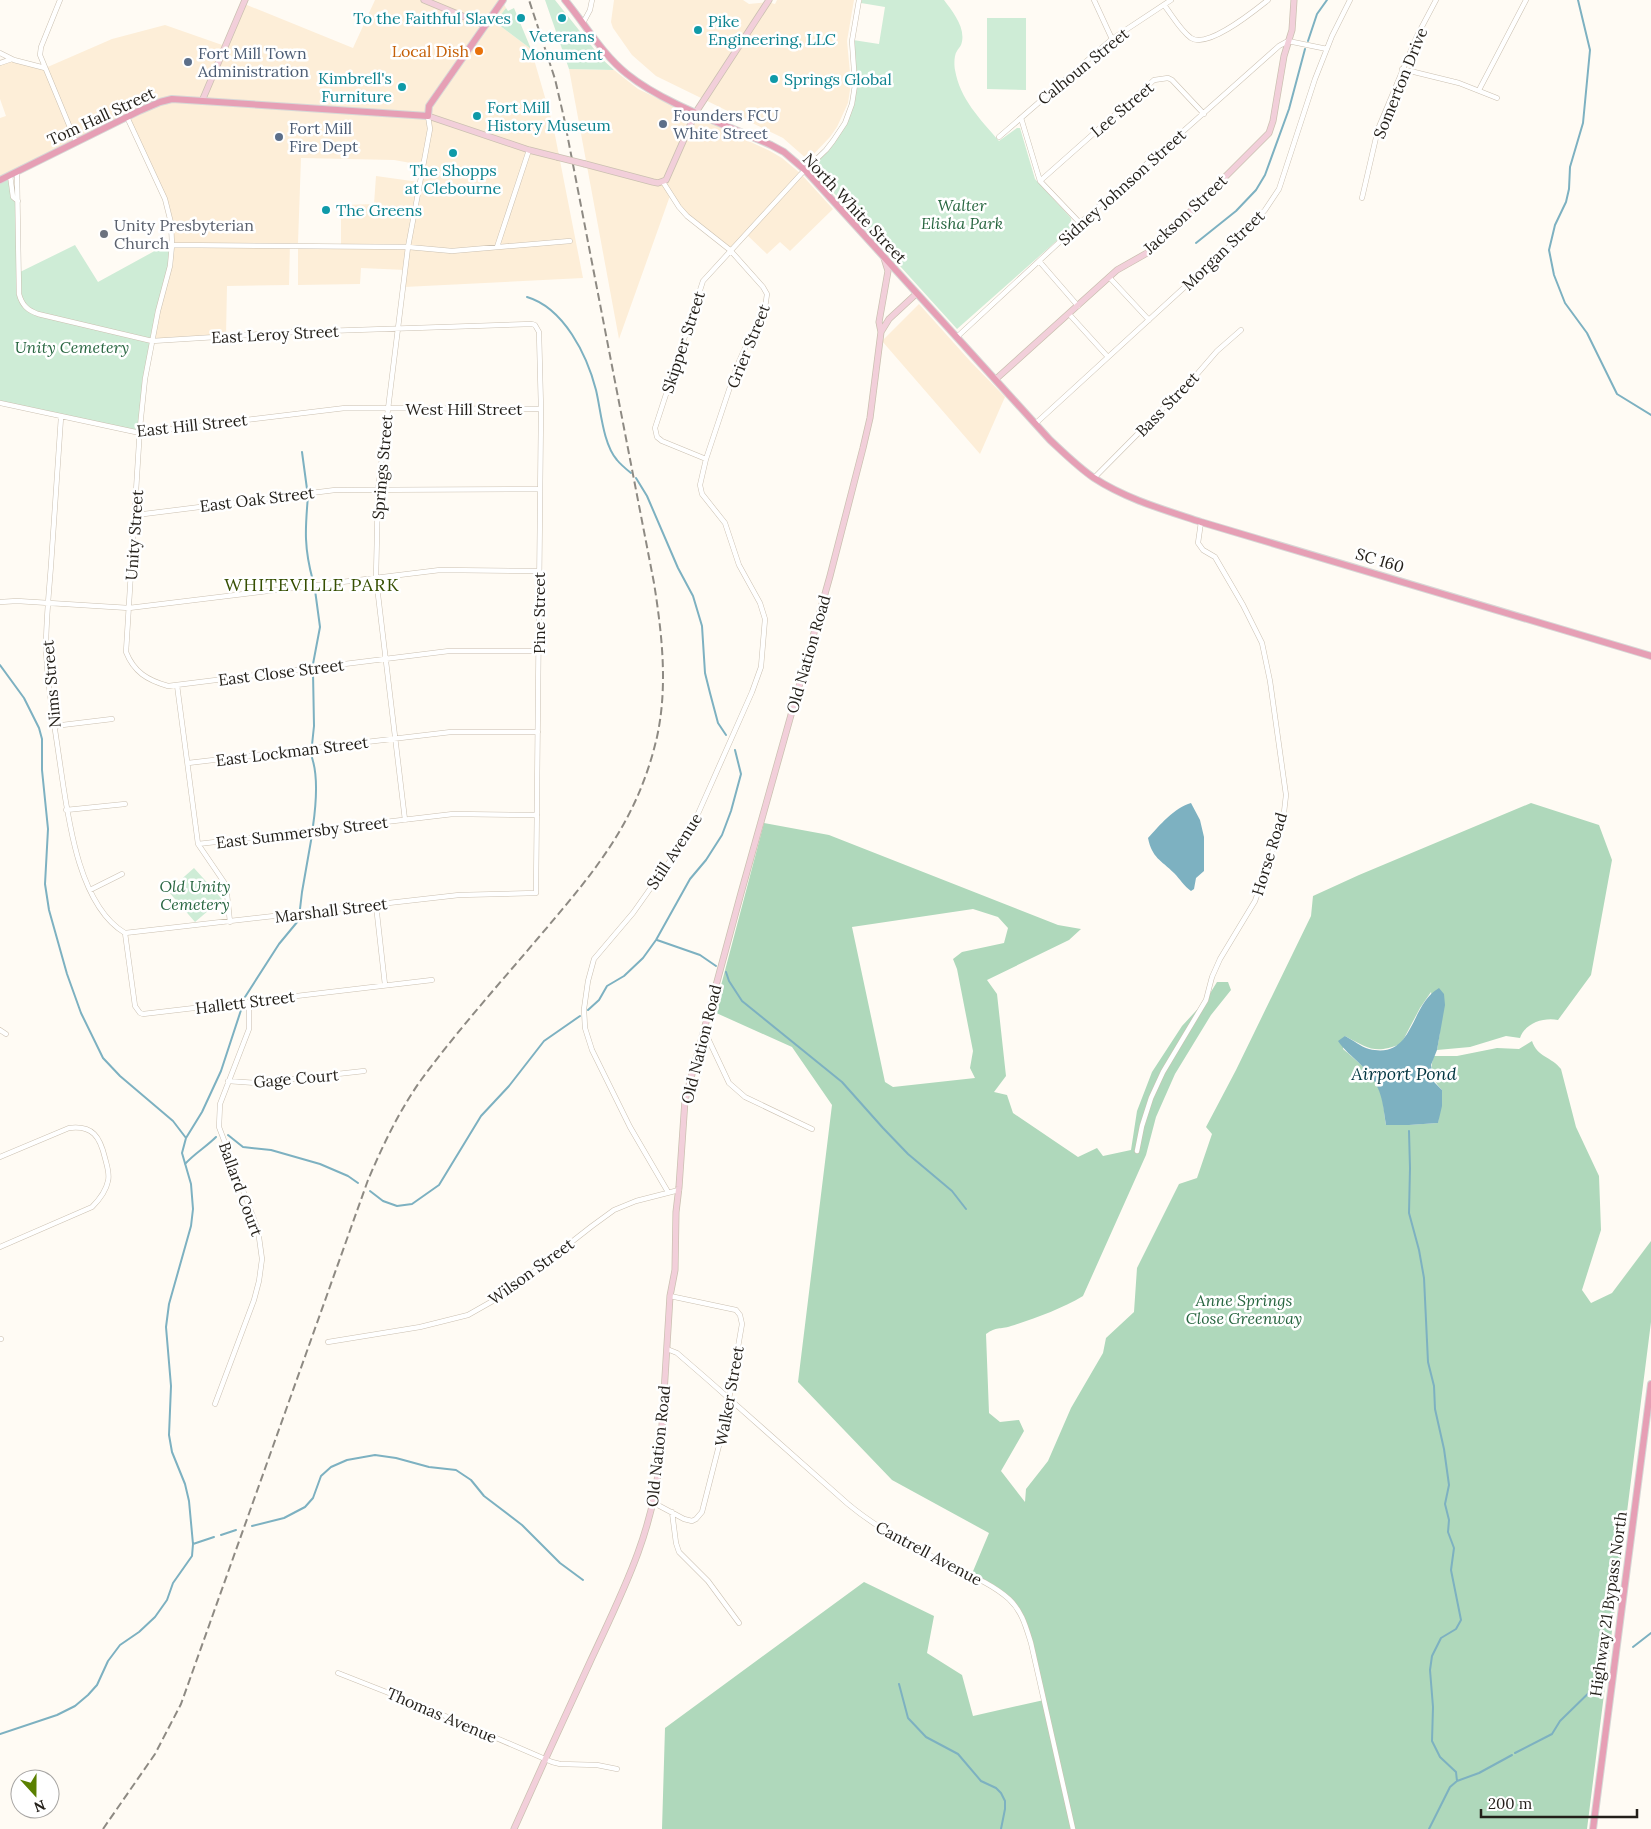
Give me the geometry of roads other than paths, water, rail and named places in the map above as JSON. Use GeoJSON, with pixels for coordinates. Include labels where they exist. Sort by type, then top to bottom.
{"type":"FeatureCollection","features":[{"type":"Feature","properties":{"kind":"main road"},"geometry":{"type":"LineString","coordinates":[[202,100],[245,0]]}},
{"type":"Feature","properties":{"kind":"main road"},"geometry":{"type":"LineString","coordinates":[[424,0],[484,25]]}},
{"type":"Feature","properties":{"kind":"main road"},"geometry":{"type":"LineString","coordinates":[[503,0],[429,106],[428,116],[528,150],[653,182],[663,182],[668,176],[696,112],[769,0]]}},
{"type":"Feature","properties":{"kind":"main road","name":"North White Street"},"geometry":{"type":"LineString","coordinates":[[565,0],[610,58],[627,74],[696,112],[784,152],[805,170],[916,294],[958,336],[1036,424],[1071,459],[1094,478],[1105,484]]}},
{"type":"Feature","properties":{"kind":"main road","name":"Jackson Street"},"geometry":{"type":"LineString","coordinates":[[996,379],[1109,277],[1127,263],[1147,253],[1158,244],[1269,133],[1284,56],[1292,30],[1294,0]]}},
{"type":"Feature","properties":{"kind":"main road","name":"Tom Hall Street"},"geometry":{"type":"LineString","coordinates":[[0,180],[153,104],[166,100],[202,100],[428,116]]}},
{"type":"Feature","properties":{"kind":"main road","name":"Old Nation Road"},"geometry":{"type":"LineString","coordinates":[[514,1829],[633,1566],[647,1529],[654,1503],[660,1458],[670,1296],[675,1270],[676,1212],[684,1100],[830,576],[863,448],[870,418],[881,332],[879,322],[888,271],[884,258]]}},
{"type":"Feature","properties":{"kind":"main road"},"geometry":{"type":"LineString","coordinates":[[881,332],[889,319],[916,294]]}},
{"type":"Feature","properties":{"kind":"main road","name":"SC 160"},"geometry":{"type":"LineString","coordinates":[[1105,484],[1151,505],[1201,522],[1651,656]]}},
{"type":"Feature","properties":{"kind":"main road","name":"Highway 21 Bypass North"},"geometry":{"type":"LineString","coordinates":[[1593,1829],[1651,1384]]}},
{"type":"Feature","properties":{"kind":"street"},"geometry":{"type":"LineString","coordinates":[[583,23],[590,10],[592,0]]}},
{"type":"Feature","properties":{"kind":"street","name":"Skipper Street"},"geometry":{"type":"LineString","coordinates":[[706,458],[662,441],[657,437],[654,428],[703,281],[834,141],[845,123],[852,104],[856,75],[852,41],[859,0]]}},
{"type":"Feature","properties":{"kind":"street"},"geometry":{"type":"LineString","coordinates":[[1094,0],[1112,39]]}},
{"type":"Feature","properties":{"kind":"street","name":"Calhoun Street"},"geometry":{"type":"LineString","coordinates":[[999,137],[1112,39],[1171,0]]}},
{"type":"Feature","properties":{"kind":"street"},"geometry":{"type":"LineString","coordinates":[[1164,5],[1192,39],[1204,40],[1218,34],[1268,0]]}},
{"type":"Feature","properties":{"kind":"street","name":"Morgan Street"},"geometry":{"type":"LineString","coordinates":[[1036,424],[1247,230],[1265,210],[1279,189],[1315,79],[1350,0]]}},
{"type":"Feature","properties":{"kind":"street","name":"Somerton Drive"},"geometry":{"type":"LineString","coordinates":[[1362,198],[1378,129],[1402,70],[1436,0]]}},
{"type":"Feature","properties":{"kind":"street"},"geometry":{"type":"LineString","coordinates":[[1479,90],[1526,0]]}},
{"type":"Feature","properties":{"kind":"street"},"geometry":{"type":"LineString","coordinates":[[58,1],[41,47],[40,55],[76,142]]}},
{"type":"Feature","properties":{"kind":"street"},"geometry":{"type":"LineString","coordinates":[[1288,42],[1327,49]]}},
{"type":"Feature","properties":{"kind":"street","name":"Sidney Johnson Street"},"geometry":{"type":"LineString","coordinates":[[958,336],[1080,223],[1279,46],[1288,42]]}},
{"type":"Feature","properties":{"kind":"street"},"geometry":{"type":"LineString","coordinates":[[0,54],[44,68]]}},
{"type":"Feature","properties":{"kind":"street"},"geometry":{"type":"LineString","coordinates":[[0,63],[14,60]]}},
{"type":"Feature","properties":{"kind":"street"},"geometry":{"type":"LineString","coordinates":[[1402,70],[1459,83],[1497,98]]}},
{"type":"Feature","properties":{"kind":"street","name":"Lee Street"},"geometry":{"type":"LineString","coordinates":[[1040,181],[1154,80],[1168,78],[1172,80],[1204,114]]}},
{"type":"Feature","properties":{"kind":"street","name":"Springs Street"},"geometry":{"type":"LineString","coordinates":[[405,820],[376,578],[378,490],[408,247],[430,129],[428,116]]}},
{"type":"Feature","properties":{"kind":"street","name":"Unity Street"},"geometry":{"type":"LineString","coordinates":[[127,117],[165,199],[172,245],[170,266],[152,341],[146,379],[140,433],[126,652],[130,662],[138,672],[150,681],[168,686],[177,685]]}},
{"type":"Feature","properties":{"kind":"street"},"geometry":{"type":"LineString","coordinates":[[1021,118],[1040,181],[1080,223]]}},
{"type":"Feature","properties":{"kind":"street"},"geometry":{"type":"LineString","coordinates":[[497,247],[528,150]]}},
{"type":"Feature","properties":{"kind":"street"},"geometry":{"type":"LineString","coordinates":[[17,172],[18,201]]}},
{"type":"Feature","properties":{"kind":"street"},"geometry":{"type":"LineString","coordinates":[[10,175],[13,195],[18,201]]}},
{"type":"Feature","properties":{"kind":"street","name":"Grier Street"},"geometry":{"type":"LineString","coordinates":[[663,182],[687,216],[730,250],[767,294],[767,301],[737,366],[706,458]]}},
{"type":"Feature","properties":{"kind":"street","name":"East Leroy Street"},"geometry":{"type":"LineString","coordinates":[[18,201],[19,287],[23,305],[38,314],[152,341],[296,332],[532,324],[535,325],[539,332]]}},
{"type":"Feature","properties":{"kind":"street"},"geometry":{"type":"LineString","coordinates":[[172,245],[408,247],[452,251],[570,241]]}},
{"type":"Feature","properties":{"kind":"street"},"geometry":{"type":"LineString","coordinates":[[1039,261],[1078,306]]}},
{"type":"Feature","properties":{"kind":"street"},"geometry":{"type":"LineString","coordinates":[[1109,277],[1148,320]]}},
{"type":"Feature","properties":{"kind":"street"},"geometry":{"type":"LineString","coordinates":[[1068,314],[1108,357]]}},
{"type":"Feature","properties":{"kind":"street","name":"Bass Street"},"geometry":{"type":"LineString","coordinates":[[1094,478],[1198,373],[1217,351],[1241,330]]}},
{"type":"Feature","properties":{"kind":"street","name":"Pine Street"},"geometry":{"type":"LineString","coordinates":[[536,893],[541,409],[539,332]]}},
{"type":"Feature","properties":{"kind":"street","name":"East Hill Street"},"geometry":{"type":"LineString","coordinates":[[0,403],[140,433],[345,408],[387,409]]}},
{"type":"Feature","properties":{"kind":"street","name":"West Hill Street"},"geometry":{"type":"LineString","coordinates":[[387,409],[541,409]]}},
{"type":"Feature","properties":{"kind":"street","name":"Nims Street"},"geometry":{"type":"LineString","coordinates":[[61,417],[46,647],[50,694],[66,810],[74,842],[90,890],[104,914],[125,933]]}},
{"type":"Feature","properties":{"kind":"street","name":"Still Avenue"},"geometry":{"type":"LineString","coordinates":[[668,1192],[630,1127],[592,1050],[585,1028],[584,1009],[588,980],[594,959],[632,913],[672,858],[693,825],[752,692],[760,667],[765,636],[765,619],[760,603],[739,566],[725,522],[702,494],[700,480],[706,458]]}},
{"type":"Feature","properties":{"kind":"street","name":"East Oak Street"},"geometry":{"type":"LineString","coordinates":[[136,514],[334,490],[540,489]]}},
{"type":"Feature","properties":{"kind":"street","name":"Horse Road"},"geometry":{"type":"LineString","coordinates":[[1137,1151],[1142,1126],[1162,1072],[1206,1000],[1212,977],[1220,959],[1255,901],[1283,821],[1286,794],[1270,681],[1262,643],[1244,605],[1215,557],[1203,550],[1198,543],[1201,522]]}},
{"type":"Feature","properties":{"kind":"street"},"geometry":{"type":"LineString","coordinates":[[0,602],[129,608],[440,570],[539,571]]}},
{"type":"Feature","properties":{"kind":"street","name":"East Close Street"},"geometry":{"type":"LineString","coordinates":[[177,685],[448,651],[539,651]]}},
{"type":"Feature","properties":{"kind":"street"},"geometry":{"type":"LineString","coordinates":[[177,685],[198,844],[226,885],[230,922]]}},
{"type":"Feature","properties":{"kind":"street"},"geometry":{"type":"LineString","coordinates":[[54,726],[112,719]]}},
{"type":"Feature","properties":{"kind":"street","name":"East Lockman Street"},"geometry":{"type":"LineString","coordinates":[[188,763],[451,732],[538,732]]}},
{"type":"Feature","properties":{"kind":"street"},"geometry":{"type":"LineString","coordinates":[[66,810],[125,804]]}},
{"type":"Feature","properties":{"kind":"street","name":"East Summersby Street"},"geometry":{"type":"LineString","coordinates":[[198,844],[453,814],[537,815]]}},
{"type":"Feature","properties":{"kind":"street"},"geometry":{"type":"LineString","coordinates":[[90,890],[122,874]]}},
{"type":"Feature","properties":{"kind":"street","name":"Marshall Street"},"geometry":{"type":"LineString","coordinates":[[125,933],[459,894],[536,893]]}},
{"type":"Feature","properties":{"kind":"street"},"geometry":{"type":"LineString","coordinates":[[376,905],[385,985]]}},
{"type":"Feature","properties":{"kind":"street","name":"Hallett Street"},"geometry":{"type":"LineString","coordinates":[[125,933],[135,1006],[140,1013],[432,980]]}},
{"type":"Feature","properties":{"kind":"street","name":"Ballard Court"},"geometry":{"type":"LineString","coordinates":[[215,1404],[254,1300],[262,1259],[258,1230],[219,1126],[220,1104],[249,1029],[249,1002]]}},
{"type":"Feature","properties":{"kind":"street"},"geometry":{"type":"LineString","coordinates":[[703,1029],[729,1083],[744,1097],[812,1128]]}},
{"type":"Feature","properties":{"kind":"street"},"geometry":{"type":"LineString","coordinates":[[0,1030],[6,1034]]}},
{"type":"Feature","properties":{"kind":"street","name":"Gage Court"},"geometry":{"type":"LineString","coordinates":[[228,1081],[257,1083],[364,1071]]}},
{"type":"Feature","properties":{"kind":"street"},"geometry":{"type":"LineString","coordinates":[[0,1157],[69,1128],[79,1127],[89,1130],[96,1136],[102,1146],[108,1169],[108,1180],[98,1202],[92,1207],[0,1247]]}},
{"type":"Feature","properties":{"kind":"street"},"geometry":{"type":"LineString","coordinates":[[668,1192],[679,1190]]}},
{"type":"Feature","properties":{"kind":"street","name":"Wilson Street"},"geometry":{"type":"LineString","coordinates":[[328,1342],[420,1327],[468,1315],[505,1294],[614,1210],[636,1201],[668,1192]]}},
{"type":"Feature","properties":{"kind":"street","name":"Walker Street"},"geometry":{"type":"LineString","coordinates":[[654,1503],[684,1520],[692,1521],[702,1512],[721,1443],[742,1324],[738,1312],[724,1307],[670,1296]]}},
{"type":"Feature","properties":{"kind":"street","name":"Cantrell Avenue"},"geometry":{"type":"LineString","coordinates":[[667,1348],[677,1353],[871,1523],[916,1549],[995,1588],[1010,1600],[1025,1623],[1031,1643],[1073,1829]]}},
{"type":"Feature","properties":{"kind":"street"},"geometry":{"type":"LineString","coordinates":[[672,1512],[676,1544],[679,1552],[708,1581],[738,1623]]}},
{"type":"Feature","properties":{"kind":"street","name":"Thomas Avenue"},"geometry":{"type":"LineString","coordinates":[[338,1673],[560,1764],[597,1764],[617,1769]]}},
{"type":"Feature","properties":{"kind":"water"},"geometry":{"type":"Polygon","coordinates":[[[1191,803],[1200,820],[1204,837],[1204,871],[1196,878],[1194,889],[1191,891],[1155,854],[1148,838],[1179,808],[1191,803]]]}},
{"type":"Feature","properties":{"kind":"water","name":"Airport Pond"},"geometry":{"type":"Polygon","coordinates":[[[1439,988],[1444,994],[1445,1005],[1437,1050],[1431,1065],[1434,1082],[1442,1090],[1442,1106],[1438,1123],[1386,1125],[1382,1098],[1372,1078],[1338,1041],[1345,1036],[1369,1049],[1384,1050],[1395,1046],[1410,1029],[1429,996],[1439,988]]]}},
{"type":"Feature","properties":{"kind":"waterway"},"geometry":{"type":"LineString","coordinates":[[1308,41],[1317,14],[1327,0]]}},
{"type":"Feature","properties":{"kind":"waterway"},"geometry":{"type":"LineString","coordinates":[[1578,0],[1590,50],[1583,123],[1570,167],[1569,189],[1566,202],[1555,225],[1549,250],[1554,275],[1565,303],[1587,333],[1617,394],[1651,415]]}},
{"type":"Feature","properties":{"kind":"waterway"},"geometry":{"type":"LineString","coordinates":[[1196,243],[1236,211],[1256,190],[1265,175],[1289,109],[1305,49]]}},
{"type":"Feature","properties":{"kind":"waterway"},"geometry":{"type":"LineString","coordinates":[[527,297],[552,311],[572,334],[587,362],[592,376],[603,427],[612,453],[631,473]]}},
{"type":"Feature","properties":{"kind":"waterway"},"geometry":{"type":"LineString","coordinates":[[302,452],[307,489]]}},
{"type":"Feature","properties":{"kind":"waterway"},"geometry":{"type":"LineString","coordinates":[[636,478],[647,496],[678,568],[693,596],[702,626],[705,673],[718,723],[726,735]]}},
{"type":"Feature","properties":{"kind":"waterway"},"geometry":{"type":"LineString","coordinates":[[308,496],[306,539],[313,581]]}},
{"type":"Feature","properties":{"kind":"waterway"},"geometry":{"type":"LineString","coordinates":[[313,664],[320,627],[315,590]]}},
{"type":"Feature","properties":{"kind":"waterway"},"geometry":{"type":"LineString","coordinates":[[0,665],[24,698],[39,728],[42,739],[42,770],[48,829],[45,884],[49,910],[67,974],[81,1013],[103,1058],[120,1076],[173,1121],[186,1138]]}},
{"type":"Feature","properties":{"kind":"waterway"},"geometry":{"type":"LineString","coordinates":[[312,745],[314,726],[313,672]]}},
{"type":"Feature","properties":{"kind":"waterway"},"geometry":{"type":"LineString","coordinates":[[588,1010],[599,1000],[607,986],[624,976],[643,958],[656,940],[690,879],[706,860],[722,835],[741,774],[735,750]]}},
{"type":"Feature","properties":{"kind":"waterway"},"geometry":{"type":"LineString","coordinates":[[311,755],[316,781],[313,826]]}},
{"type":"Feature","properties":{"kind":"waterway"},"geometry":{"type":"LineString","coordinates":[[300,909],[312,835]]}},
{"type":"Feature","properties":{"kind":"waterway"},"geometry":{"type":"LineString","coordinates":[[245,997],[279,944],[298,921]]}},
{"type":"Feature","properties":{"kind":"waterway"},"geometry":{"type":"LineString","coordinates":[[657,940],[700,955],[716,966]]}},
{"type":"Feature","properties":{"kind":"waterway"},"geometry":{"type":"LineString","coordinates":[[726,972],[729,981],[742,1001],[842,1082],[908,1154],[952,1191],[966,1209]]}},
{"type":"Feature","properties":{"kind":"waterway"},"geometry":{"type":"LineString","coordinates":[[0,1734],[57,1715],[75,1706],[88,1695],[97,1685],[108,1661],[120,1645],[139,1632],[155,1617],[167,1600],[173,1583],[192,1556],[193,1544],[189,1501],[185,1484],[172,1452],[169,1435],[171,1386],[166,1327],[169,1304],[191,1226],[193,1209],[191,1184],[182,1153],[186,1138],[202,1112],[221,1071],[242,1007]]}},
{"type":"Feature","properties":{"kind":"waterway"},"geometry":{"type":"LineString","coordinates":[[370,1191],[383,1201],[397,1206],[412,1204],[439,1185],[481,1116],[509,1086],[544,1041],[580,1016]]}},
{"type":"Feature","properties":{"kind":"waterway"},"geometry":{"type":"LineString","coordinates":[[1409,1131],[1409,1213],[1424,1278],[1428,1362],[1434,1386],[1435,1409],[1444,1449],[1449,1485],[1445,1504],[1449,1520],[1448,1532],[1454,1548],[1451,1570],[1461,1620],[1456,1629],[1441,1638],[1432,1656],[1430,1670],[1433,1707],[1432,1741],[1440,1757],[1456,1772],[1457,1781]]}},
{"type":"Feature","properties":{"kind":"waterway"},"geometry":{"type":"LineString","coordinates":[[228,1135],[243,1147],[271,1150],[320,1164],[348,1176],[358,1183]]}},
{"type":"Feature","properties":{"kind":"waterway"},"geometry":{"type":"LineString","coordinates":[[185,1164],[216,1137]]}},
{"type":"Feature","properties":{"kind":"waterway"},"geometry":{"type":"LineString","coordinates":[[252,1526],[284,1518],[305,1507],[313,1498],[321,1476],[331,1467],[347,1460],[375,1455],[396,1458],[429,1467],[456,1470],[471,1480],[484,1496],[522,1525],[560,1563],[583,1580]]}},
{"type":"Feature","properties":{"kind":"waterway"},"geometry":{"type":"LineString","coordinates":[[221,1535],[236,1530]]}},
{"type":"Feature","properties":{"kind":"waterway"},"geometry":{"type":"LineString","coordinates":[[193,1544],[214,1537]]}},
{"type":"Feature","properties":{"kind":"waterway"},"geometry":{"type":"LineString","coordinates":[[1633,1647],[1651,1633]]}},
{"type":"Feature","properties":{"kind":"waterway"},"geometry":{"type":"LineString","coordinates":[[1515,1753],[1552,1734],[1560,1721],[1604,1678]]}},
{"type":"Feature","properties":{"kind":"waterway"},"geometry":{"type":"LineString","coordinates":[[899,1684],[908,1718],[926,1737],[958,1754],[981,1781],[996,1788],[1001,1793],[1005,1801],[1001,1829]]}},
{"type":"Feature","properties":{"kind":"waterway"},"geometry":{"type":"LineString","coordinates":[[1429,1829],[1450,1787],[1457,1781],[1479,1773],[1512,1755]]}},
{"type":"Feature","properties":{"kind":"railway"},"geometry":{"type":"LineString","coordinates":[[103,1829],[155,1754],[181,1704],[368,1180],[392,1128],[413,1092],[435,1061],[578,890],[611,845],[638,795],[657,737],[662,699],[663,660],[654,583],[564,118],[555,79],[529,0]]}},
{"type":"Feature","properties":{"kind":"place","name":"To the Faithful Slaves"},"geometry":{"type":"Point","coordinates":[521,18]}},
{"type":"Feature","properties":{"kind":"place","name":"Veterans Monument"},"geometry":{"type":"Point","coordinates":[562,18]}},
{"type":"Feature","properties":{"kind":"place","name":"Pike Engineering, LLC"},"geometry":{"type":"Point","coordinates":[698,30]}},
{"type":"Feature","properties":{"kind":"place","name":"Local Dish"},"geometry":{"type":"Point","coordinates":[479,51]}},
{"type":"Feature","properties":{"kind":"place","name":"Fort Mill Town Administration"},"geometry":{"type":"Point","coordinates":[188,62]}},
{"type":"Feature","properties":{"kind":"place","name":"Springs Global"},"geometry":{"type":"Point","coordinates":[774,79]}},
{"type":"Feature","properties":{"kind":"place","name":"Kimbrell's Furniture"},"geometry":{"type":"Point","coordinates":[402,87]}},
{"type":"Feature","properties":{"kind":"place","name":"Fort Mill History Museum"},"geometry":{"type":"Point","coordinates":[477,116]}},
{"type":"Feature","properties":{"kind":"place","name":"Founders FCU White Street"},"geometry":{"type":"Point","coordinates":[663,124]}},
{"type":"Feature","properties":{"kind":"place","name":"Fort Mill Fire Dept"},"geometry":{"type":"Point","coordinates":[279,137]}},
{"type":"Feature","properties":{"kind":"place","name":"The Shopps at Clebourne"},"geometry":{"type":"Point","coordinates":[453,153]}},
{"type":"Feature","properties":{"kind":"place","name":"The Greens"},"geometry":{"type":"Point","coordinates":[326,210]}},
{"type":"Feature","properties":{"kind":"place","name":"Unity Presbyterian Church"},"geometry":{"type":"Point","coordinates":[104,234]}},
{"type":"Feature","properties":{"kind":"district","name":"WHITEVILLE PARK"},"geometry":{"type":"Point","coordinates":[312,585]}},
{"type":"Feature","properties":{"kind":"park label","name":"Walter Elisha Park"},"geometry":{"type":"Point","coordinates":[962,214]}},
{"type":"Feature","properties":{"kind":"park label","name":"Unity Cemetery"},"geometry":{"type":"Point","coordinates":[72,347]}},
{"type":"Feature","properties":{"kind":"park label","name":"Old Unity Cemetery"},"geometry":{"type":"Point","coordinates":[195,895]}},
{"type":"Feature","properties":{"kind":"park label","name":"Anne Springs Close Greenway"},"geometry":{"type":"Point","coordinates":[1244,1309]}}]}
